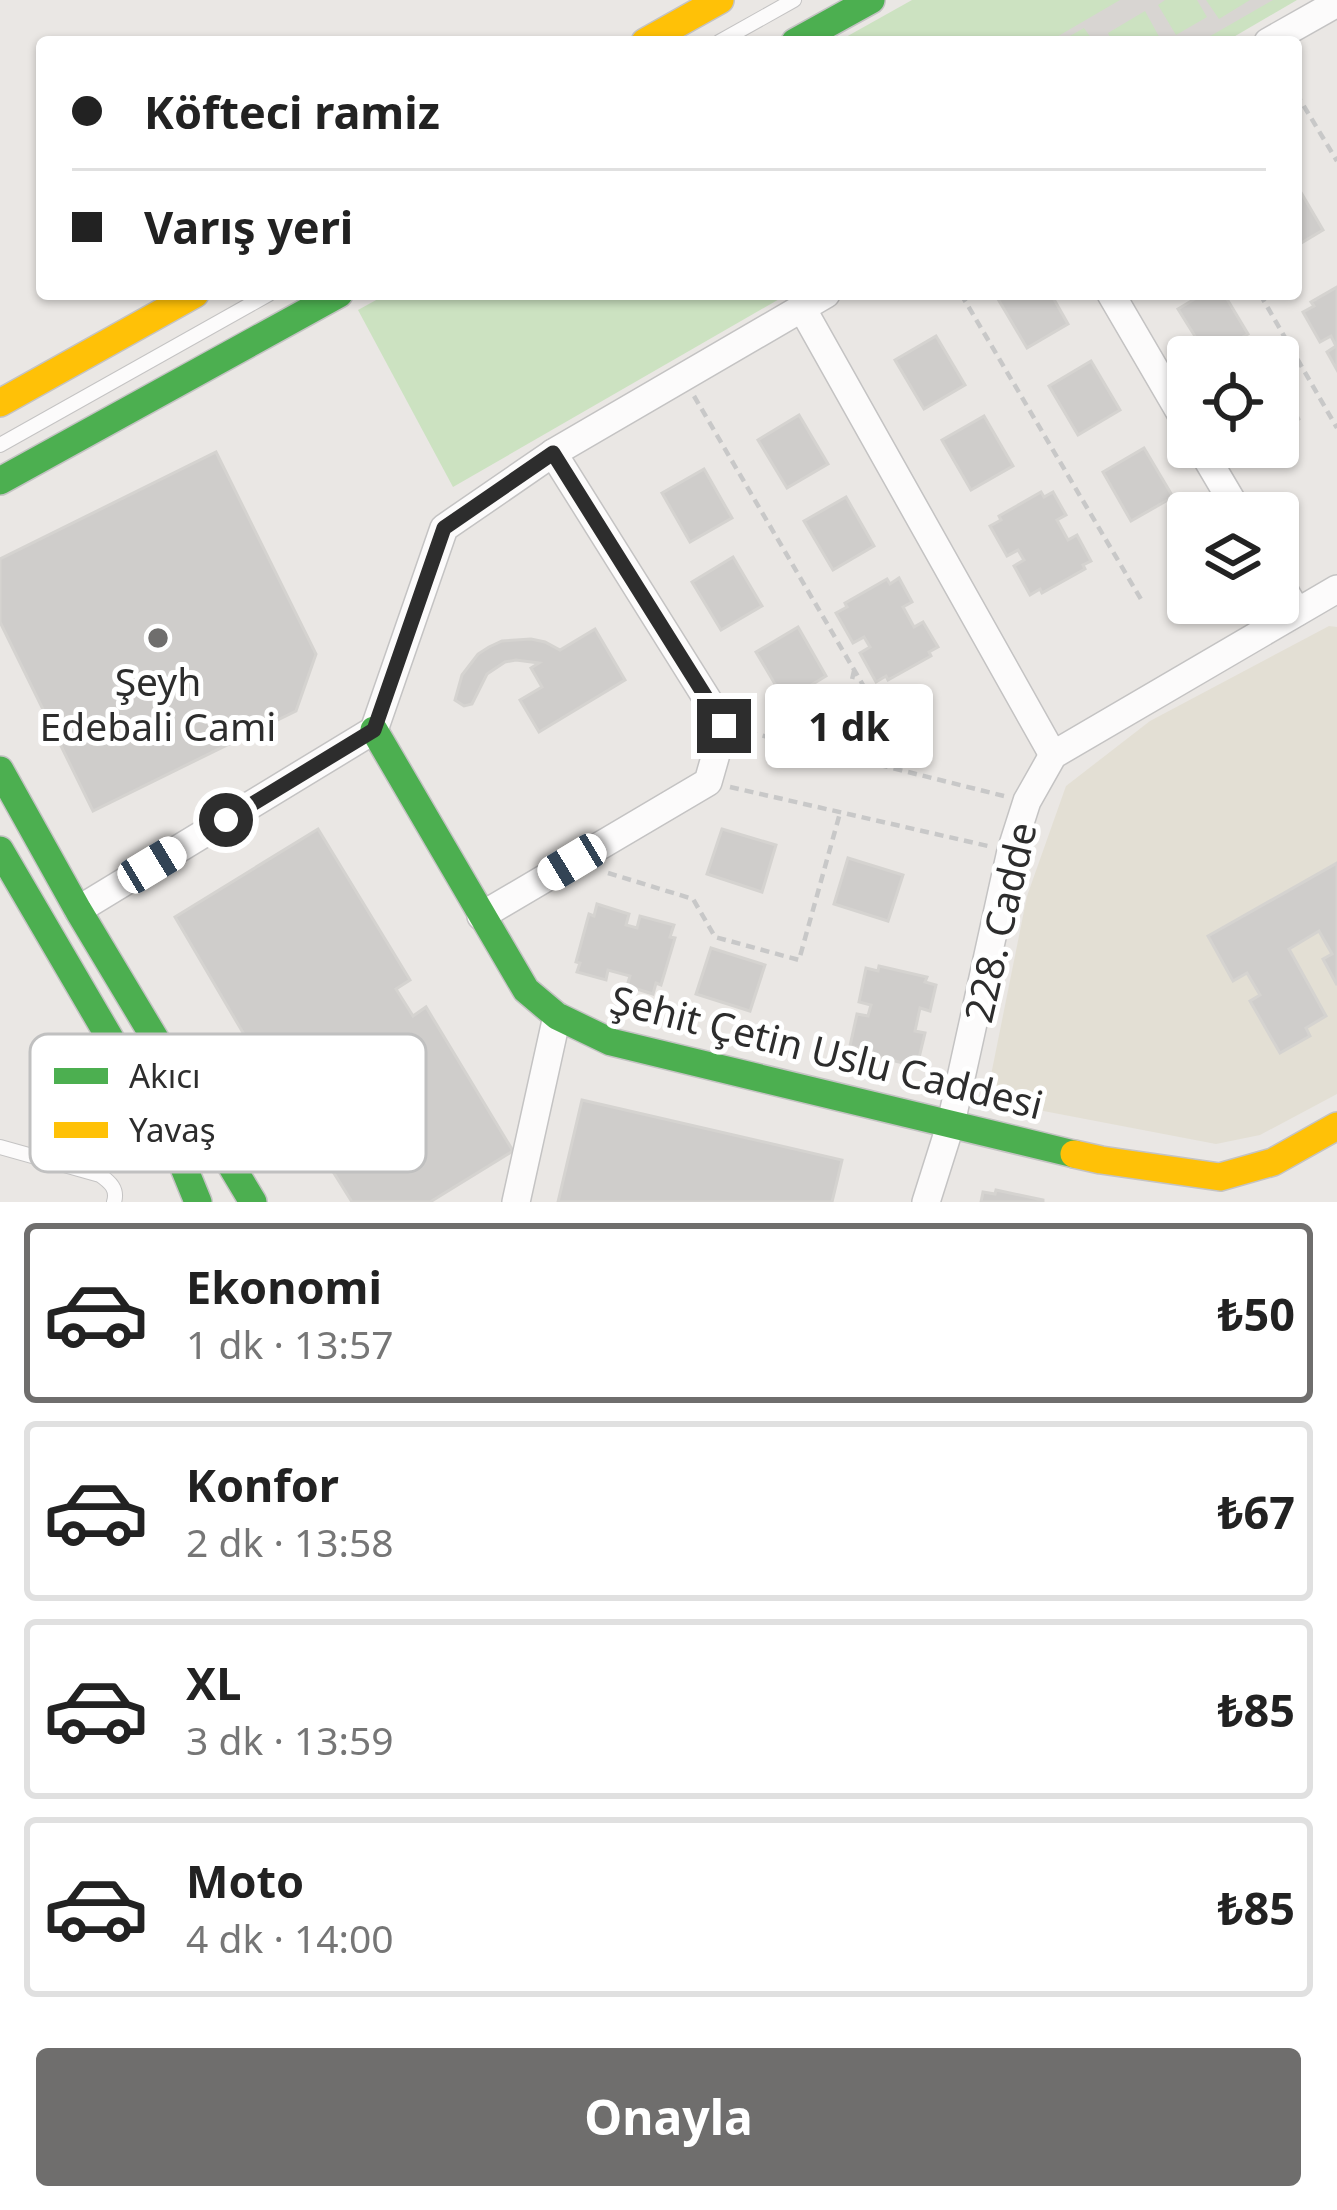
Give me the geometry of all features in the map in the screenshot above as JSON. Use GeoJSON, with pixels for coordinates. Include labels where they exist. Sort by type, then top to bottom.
{"type":"FeatureCollection","features":[{"type":"Feature","properties":{"kind":"street"},"geometry":{"type":"LineString","coordinates":[[656,36],[720,0]]}},
{"type":"Feature","properties":{"kind":"street"},"geometry":{"type":"LineString","coordinates":[[806,36],[871,0]]}},
{"type":"Feature","properties":{"kind":"street"},"geometry":{"type":"LineString","coordinates":[[1281,36],[1335,10]]}},
{"type":"Feature","properties":{"kind":"street"},"geometry":{"type":"LineString","coordinates":[[0,403],[184,300]]}},
{"type":"Feature","properties":{"kind":"street"},"geometry":{"type":"LineString","coordinates":[[0,481],[328,300]]}},
{"type":"Feature","properties":{"kind":"street"},"geometry":{"type":"LineString","coordinates":[[1114,300],[1167,390]]}},
{"type":"Feature","properties":{"kind":"street"},"geometry":{"type":"LineString","coordinates":[[78,910],[374,730],[444,528],[553,453],[814,301],[1052,755],[1276,624]]}},
{"type":"Feature","properties":{"kind":"street"},"geometry":{"type":"LineString","coordinates":[[481,916],[707,782],[724,726],[553,453]]}},
{"type":"Feature","properties":{"kind":"street"},"geometry":{"type":"LineString","coordinates":[[1299,611],[1337,589]]}},
{"type":"Feature","properties":{"kind":"street","name":"Şehit Çetin Uslu Caddesi"},"geometry":{"type":"LineString","coordinates":[[374,730],[526,990],[557,1016],[611,1042],[1100,1160],[1220,1177],[1273,1162],[1337,1126]]}},
{"type":"Feature","properties":{"kind":"street","name":"228. Cadde"},"geometry":{"type":"LineString","coordinates":[[926,1202],[951,1124],[1011,851],[1027,801],[1052,755]]}},
{"type":"Feature","properties":{"kind":"street"},"geometry":{"type":"LineString","coordinates":[[0,770],[21,815],[152,1034]]}},
{"type":"Feature","properties":{"kind":"street"},"geometry":{"type":"LineString","coordinates":[[0,853],[107,1034]]}},
{"type":"Feature","properties":{"kind":"street"},"geometry":{"type":"LineString","coordinates":[[516,1202],[557,1016]]}},
{"type":"Feature","properties":{"kind":"street"},"geometry":{"type":"LineString","coordinates":[[186,1172],[198,1202]]}},
{"type":"Feature","properties":{"kind":"street"},"geometry":{"type":"LineString","coordinates":[[235,1172],[253,1202]]}},
{"type":"Feature","properties":{"kind":"lane"},"geometry":{"type":"LineString","coordinates":[[730,36],[794,0]]}},
{"type":"Feature","properties":{"kind":"lane"},"geometry":{"type":"LineString","coordinates":[[0,445],[258,300]]}},
{"type":"Feature","properties":{"kind":"lane"},"geometry":{"type":"LineString","coordinates":[[0,853],[21,815]]}},
{"type":"Feature","properties":{"kind":"lane"},"geometry":{"type":"LineString","coordinates":[[0,1147],[30,1155]]}},
{"type":"Feature","properties":{"kind":"lane"},"geometry":{"type":"LineString","coordinates":[[89,1172],[111,1183],[114,1202]]}},
{"type":"Feature","properties":{"kind":"path"},"geometry":{"type":"LineString","coordinates":[[1302,103],[1337,160]]}},
{"type":"Feature","properties":{"kind":"path"},"geometry":{"type":"LineString","coordinates":[[965,300],[1142,601]]}},
{"type":"Feature","properties":{"kind":"path"},"geometry":{"type":"LineString","coordinates":[[1263,300],[1337,428]]}},
{"type":"Feature","properties":{"kind":"path"},"geometry":{"type":"LineString","coordinates":[[682,377],[891,733]]}},
{"type":"Feature","properties":{"kind":"path"},"geometry":{"type":"LineString","coordinates":[[835,752],[854,671]]}},
{"type":"Feature","properties":{"kind":"path"},"geometry":{"type":"LineString","coordinates":[[724,726],[1027,801]]}},
{"type":"Feature","properties":{"kind":"path"},"geometry":{"type":"LineString","coordinates":[[707,782],[1011,851]]}},
{"type":"Feature","properties":{"kind":"path"},"geometry":{"type":"LineString","coordinates":[[572,862],[693,899],[715,938],[799,960],[840,813]]}},
{"type":"Feature","properties":{"kind":"shaded area"},"geometry":{"type":"Polygon","coordinates":[[[1120,0],[1165,0],[1158,5],[1176,35],[1207,17],[1197,0],[1206,0],[1219,19],[1250,0],[1273,0],[1210,36],[1159,36],[1145,11],[1109,36],[1090,36],[1084,28],[1058,36],[1120,0]]]}},
{"type":"Feature","properties":{"kind":"shaded area"},"geometry":{"type":"Polygon","coordinates":[[[1329,626],[1337,627],[1337,1094],[1260,1135],[1216,1144],[986,1100],[1027,896],[1066,786],[1150,721],[1329,626]]]}},
{"type":"Feature","properties":{"kind":"green space"},"geometry":{"type":"Polygon","coordinates":[[[912,0],[1297,0],[1235,36],[848,36],[912,0]]]}},
{"type":"Feature","properties":{"kind":"green space"},"geometry":{"type":"Polygon","coordinates":[[[376,300],[778,300],[453,487],[358,310],[376,300]]]}},
{"type":"Feature","properties":{"kind":"building"},"geometry":{"type":"Polygon","coordinates":[[[1302,194],[1323,230],[1302,242],[1302,194]]]}},
{"type":"Feature","properties":{"kind":"building"},"geometry":{"type":"Polygon","coordinates":[[[1337,287],[1337,370],[1327,352],[1336,346],[1331,336],[1320,342],[1303,312],[1337,287]]]}},
{"type":"Feature","properties":{"kind":"building"},"geometry":{"type":"Polygon","coordinates":[[[999,300],[1054,300],[1068,324],[1027,348],[999,300]]]}},
{"type":"Feature","properties":{"kind":"building"},"geometry":{"type":"Polygon","coordinates":[[[1193,300],[1228,300],[1248,334],[1245,336],[1195,336],[1178,309],[1193,300]]]}},
{"type":"Feature","properties":{"kind":"building"},"geometry":{"type":"Polygon","coordinates":[[[936,336],[965,385],[924,409],[895,360],[936,336]]]}},
{"type":"Feature","properties":{"kind":"building"},"geometry":{"type":"Polygon","coordinates":[[[1091,361],[1120,410],[1078,435],[1049,386],[1091,361]]]}},
{"type":"Feature","properties":{"kind":"building"},"geometry":{"type":"Polygon","coordinates":[[[799,415],[828,464],[787,488],[758,440],[799,415]]]}},
{"type":"Feature","properties":{"kind":"building"},"geometry":{"type":"Polygon","coordinates":[[[984,416],[1013,466],[971,490],[942,440],[984,416]]]}},
{"type":"Feature","properties":{"kind":"building"},"geometry":{"type":"Polygon","coordinates":[[[1144,448],[1170,492],[1167,500],[1131,521],[1103,472],[1144,448]]]}},
{"type":"Feature","properties":{"kind":"building","name":"Şeyh Edebali Cami"},"geometry":{"type":"Polygon","coordinates":[[[216,452],[316,654],[296,711],[93,811],[0,622],[0,559],[216,452]]]}},
{"type":"Feature","properties":{"kind":"building"},"geometry":{"type":"Polygon","coordinates":[[[704,469],[732,518],[690,542],[662,493],[704,469]]]}},
{"type":"Feature","properties":{"kind":"building"},"geometry":{"type":"Polygon","coordinates":[[[1041,492],[1044,497],[1053,492],[1066,515],[1057,520],[1068,540],[1077,535],[1091,561],[1042,593],[1040,589],[1030,595],[1014,566],[1024,560],[1018,550],[1007,556],[990,526],[1041,492]]]}},
{"type":"Feature","properties":{"kind":"building"},"geometry":{"type":"Polygon","coordinates":[[[846,497],[874,546],[833,570],[804,521],[846,497]]]}},
{"type":"Feature","properties":{"kind":"building"},"geometry":{"type":"Polygon","coordinates":[[[733,557],[762,606],[721,630],[692,582],[733,557]]]}},
{"type":"Feature","properties":{"kind":"building"},"geometry":{"type":"Polygon","coordinates":[[[899,578],[912,602],[903,607],[914,627],[923,622],[938,647],[929,652],[931,656],[876,682],[860,653],[870,647],[864,637],[853,643],[836,613],[887,579],[890,584],[899,578]]]}},
{"type":"Feature","properties":{"kind":"building"},"geometry":{"type":"Polygon","coordinates":[[[798,627],[826,676],[785,701],[756,652],[798,627]]]}},
{"type":"Feature","properties":{"kind":"building"},"geometry":{"type":"Polygon","coordinates":[[[595,629],[625,680],[539,732],[520,700],[542,687],[531,668],[539,663],[505,662],[487,674],[472,704],[464,706],[455,700],[462,675],[489,647],[531,639],[560,650],[595,629]]]}},
{"type":"Feature","properties":{"kind":"building"},"geometry":{"type":"Polygon","coordinates":[[[318,829],[410,980],[396,989],[413,1016],[426,1007],[513,1151],[430,1202],[352,1202],[333,1172],[426,1172],[426,1034],[244,1034],[175,917],[318,829]]]}},
{"type":"Feature","properties":{"kind":"building"},"geometry":{"type":"Polygon","coordinates":[[[722,829],[776,845],[762,892],[707,874],[722,829]]]}},
{"type":"Feature","properties":{"kind":"building"},"geometry":{"type":"Polygon","coordinates":[[[848,858],[903,875],[888,921],[834,904],[848,858]]]}},
{"type":"Feature","properties":{"kind":"building"},"geometry":{"type":"Polygon","coordinates":[[[1337,863],[1337,985],[1323,959],[1332,954],[1319,931],[1289,949],[1326,1016],[1306,1028],[1310,1036],[1280,1053],[1250,1001],[1260,995],[1247,973],[1233,981],[1208,936],[1337,863]]]}},
{"type":"Feature","properties":{"kind":"building"},"geometry":{"type":"Polygon","coordinates":[[[597,904],[629,914],[626,925],[637,928],[640,916],[674,925],[670,937],[675,938],[661,985],[656,983],[653,994],[627,986],[630,976],[608,970],[606,980],[577,972],[589,914],[594,916],[597,904]]]}},
{"type":"Feature","properties":{"kind":"building"},"geometry":{"type":"Polygon","coordinates":[[[711,948],[765,965],[750,1011],[696,994],[711,948]]]}},
{"type":"Feature","properties":{"kind":"building"},"geometry":{"type":"Polygon","coordinates":[[[879,966],[927,977],[925,982],[936,985],[930,1011],[920,1008],[915,1031],[925,1033],[918,1062],[860,1053],[861,1049],[850,1046],[857,1014],[868,1016],[871,1005],[859,1002],[866,968],[878,971],[879,966]]]}},
{"type":"Feature","properties":{"kind":"building"},"geometry":{"type":"Polygon","coordinates":[[[582,1100],[842,1160],[832,1202],[558,1202],[582,1100]]]}},
{"type":"Feature","properties":{"kind":"building"},"geometry":{"type":"Polygon","coordinates":[[[996,1190],[1043,1202],[981,1202],[983,1192],[995,1194],[996,1190]]]}},
{"type":"Feature","properties":{"kind":"traffic: fast"},"geometry":{"type":"LineString","coordinates":[[806,36],[871,0]]}},
{"type":"Feature","properties":{"kind":"traffic: fast"},"geometry":{"type":"LineString","coordinates":[[0,481],[328,300]]}},
{"type":"Feature","properties":{"kind":"traffic: fast"},"geometry":{"type":"LineString","coordinates":[[374,730],[526,990],[557,1016],[611,1042],[1074,1154]]}},
{"type":"Feature","properties":{"kind":"traffic: fast"},"geometry":{"type":"LineString","coordinates":[[0,770],[152,1034]]}},
{"type":"Feature","properties":{"kind":"traffic: fast"},"geometry":{"type":"LineString","coordinates":[[0,850],[108,1034]]}},
{"type":"Feature","properties":{"kind":"traffic: fast"},"geometry":{"type":"LineString","coordinates":[[186,1172],[198,1202]]}},
{"type":"Feature","properties":{"kind":"traffic: fast"},"geometry":{"type":"LineString","coordinates":[[235,1172],[253,1202]]}},
{"type":"Feature","properties":{"kind":"traffic: slow"},"geometry":{"type":"LineString","coordinates":[[656,36],[720,0]]}},
{"type":"Feature","properties":{"kind":"traffic: slow"},"geometry":{"type":"LineString","coordinates":[[0,403],[184,300]]}},
{"type":"Feature","properties":{"kind":"traffic: slow"},"geometry":{"type":"LineString","coordinates":[[1074,1154],[1220,1177],[1273,1162],[1337,1126]]}},
{"type":"Feature","properties":{"kind":"place","name":"Şeyh Edebali Cami"},"geometry":{"type":"Point","coordinates":[158,638]}},
{"type":"Feature","properties":{"kind":"route"},"geometry":{"type":"LineString","coordinates":[[226,820],[374,730],[444,528],[553,453],[724,726]]}}]}
